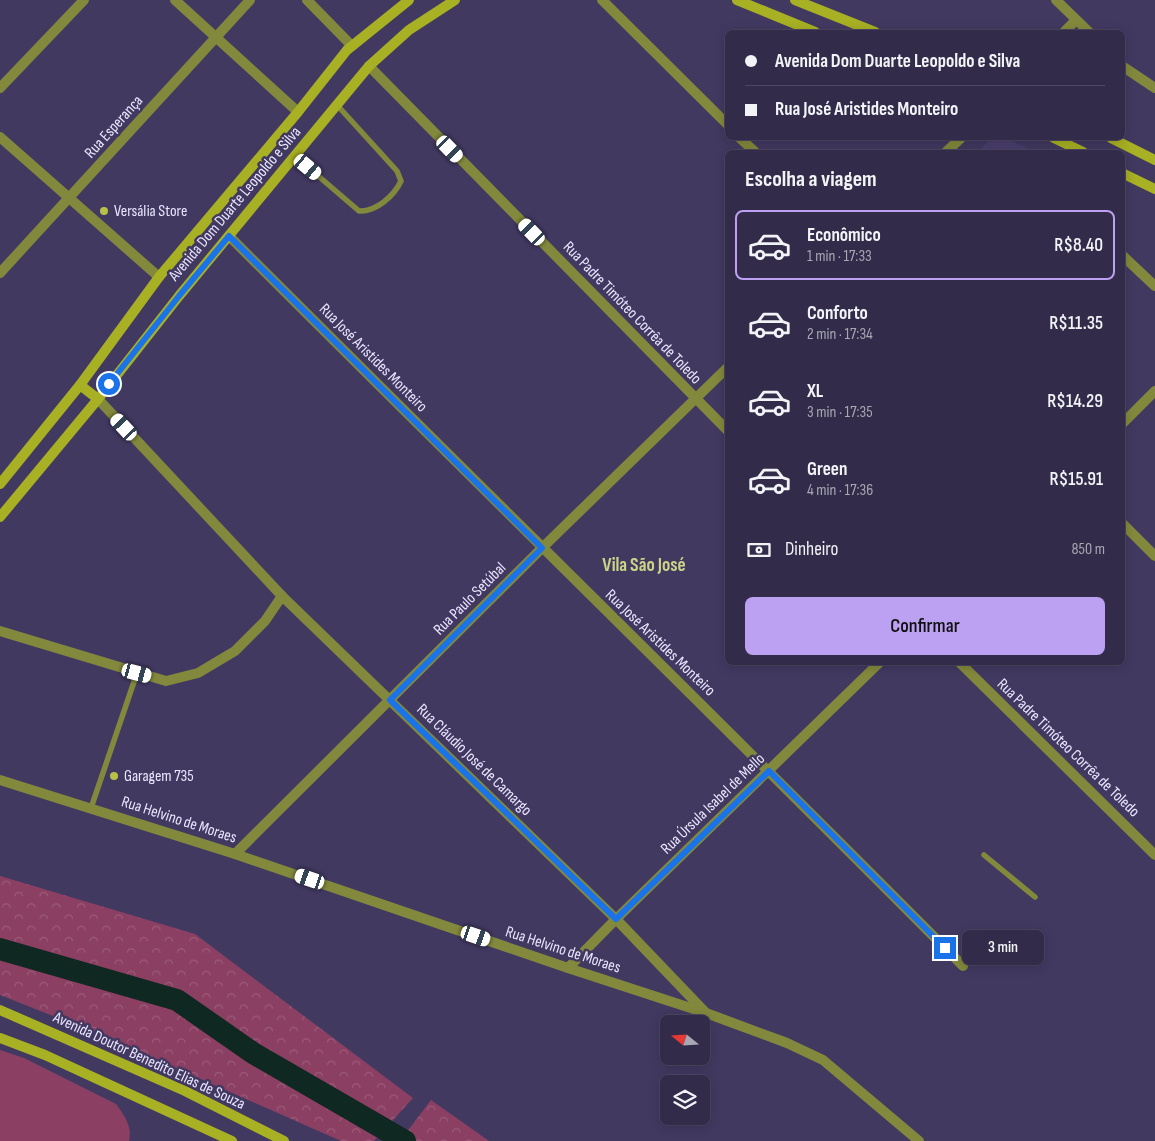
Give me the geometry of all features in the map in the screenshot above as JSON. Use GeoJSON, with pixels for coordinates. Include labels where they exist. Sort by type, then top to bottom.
{"type":"FeatureCollection","features":[{"type":"Feature","properties":{"kind":"main road","name":"Avenida Dom Duarte Leopoldo e Silva"},"geometry":{"type":"LineString","coordinates":[[0,484],[80,385],[159,277],[298,112],[347,50],[409,0]]}},
{"type":"Feature","properties":{"kind":"main road","name":"Avenida Dom Duarte Leopoldo e Silva"},"geometry":{"type":"LineString","coordinates":[[0,516],[98,399],[179,296],[369,66],[409,30],[455,0]]}},
{"type":"Feature","properties":{"kind":"main road"},"geometry":{"type":"LineString","coordinates":[[736,0],[810,30]]}},
{"type":"Feature","properties":{"kind":"main road"},"geometry":{"type":"LineString","coordinates":[[795,0],[870,30]]}},
{"type":"Feature","properties":{"kind":"main road"},"geometry":{"type":"LineString","coordinates":[[1058,140],[1079,150]]}},
{"type":"Feature","properties":{"kind":"main road"},"geometry":{"type":"LineString","coordinates":[[1114,140],[1155,160]]}},
{"type":"Feature","properties":{"kind":"main road"},"geometry":{"type":"LineString","coordinates":[[1125,174],[1155,189]]}},
{"type":"Feature","properties":{"kind":"main road"},"geometry":{"type":"LineString","coordinates":[[80,385],[98,399]]}},
{"type":"Feature","properties":{"kind":"main road","name":"Avenida Doutor Benedito Elias de Souza"},"geometry":{"type":"LineString","coordinates":[[0,1010],[184,1091],[284,1141]]}},
{"type":"Feature","properties":{"kind":"main road"},"geometry":{"type":"LineString","coordinates":[[0,1038],[44,1055],[232,1141]]}},
{"type":"Feature","properties":{"kind":"street"},"geometry":{"type":"LineString","coordinates":[[0,88],[84,0]]}},
{"type":"Feature","properties":{"kind":"street"},"geometry":{"type":"LineString","coordinates":[[175,0],[298,112]]}},
{"type":"Feature","properties":{"kind":"street","name":"Rua Esperança"},"geometry":{"type":"LineString","coordinates":[[0,273],[250,0]]}},
{"type":"Feature","properties":{"kind":"street"},"geometry":{"type":"LineString","coordinates":[[307,0],[352,46]]}},
{"type":"Feature","properties":{"kind":"street"},"geometry":{"type":"LineString","coordinates":[[602,0],[725,122]]}},
{"type":"Feature","properties":{"kind":"street"},"geometry":{"type":"LineString","coordinates":[[1056,0],[1087,30]]}},
{"type":"Feature","properties":{"kind":"street"},"geometry":{"type":"LineString","coordinates":[[1066,30],[1076,20]]}},
{"type":"Feature","properties":{"kind":"street","name":"Rua Padre Timóteo Corrêa de Toledo"},"geometry":{"type":"LineString","coordinates":[[369,66],[725,428]]}},
{"type":"Feature","properties":{"kind":"street"},"geometry":{"type":"LineString","coordinates":[[1125,68],[1155,88]]}},
{"type":"Feature","properties":{"kind":"street"},"geometry":{"type":"LineString","coordinates":[[0,137],[159,277]]}},
{"type":"Feature","properties":{"kind":"street"},"geometry":{"type":"LineString","coordinates":[[742,140],[753,150]]}},
{"type":"Feature","properties":{"kind":"street"},"geometry":{"type":"LineString","coordinates":[[948,150],[959,140]]}},
{"type":"Feature","properties":{"kind":"street","name":"Rua José Aristides Monteiro"},"geometry":{"type":"LineString","coordinates":[[229,236],[963,966]]}},
{"type":"Feature","properties":{"kind":"street"},"geometry":{"type":"LineString","coordinates":[[1125,258],[1155,286]]}},
{"type":"Feature","properties":{"kind":"street","name":"Rua Paulo Setúbal"},"geometry":{"type":"LineString","coordinates":[[236,854],[542,548],[725,370]]}},
{"type":"Feature","properties":{"kind":"street"},"geometry":{"type":"LineString","coordinates":[[1125,421],[1155,391]]}},
{"type":"Feature","properties":{"kind":"street","name":"Rua Cláudio José de Camargo"},"geometry":{"type":"LineString","coordinates":[[98,399],[282,596],[616,919],[706,1012]]}},
{"type":"Feature","properties":{"kind":"street"},"geometry":{"type":"LineString","coordinates":[[1125,526],[1155,556]]}},
{"type":"Feature","properties":{"kind":"street"},"geometry":{"type":"LineString","coordinates":[[0,631],[166,681],[198,672],[235,651],[265,621],[282,596]]}},
{"type":"Feature","properties":{"kind":"street","name":"Rua Úrsula Isabel de Mello"},"geometry":{"type":"LineString","coordinates":[[568,968],[877,665]]}},
{"type":"Feature","properties":{"kind":"street","name":"Rua Padre Timóteo Corrêa de Toledo"},"geometry":{"type":"LineString","coordinates":[[963,665],[1155,854]]}},
{"type":"Feature","properties":{"kind":"street","name":"Rua Helvino de Moraes"},"geometry":{"type":"LineString","coordinates":[[0,780],[236,854],[568,968],[706,1012],[823,1060],[919,1141]]}},
{"type":"Feature","properties":{"kind":"lane"},"geometry":{"type":"LineString","coordinates":[[295,156],[359,211],[373,209],[397,190],[401,181],[397,171],[337,105]]}},
{"type":"Feature","properties":{"kind":"lane"},"geometry":{"type":"LineString","coordinates":[[91,808],[137,673]]}},
{"type":"Feature","properties":{"kind":"lane"},"geometry":{"type":"LineString","coordinates":[[984,854],[1035,897]]}},
{"type":"Feature","properties":{"kind":"shaded area"},"geometry":{"type":"Polygon","coordinates":[[[990,140],[1010,140],[1031,150],[979,150],[990,140]]]}},
{"type":"Feature","properties":{"kind":"green space"},"geometry":{"type":"Polygon","coordinates":[[[0,876],[195,934],[413,1098],[374,1141],[341,1141],[101,1035],[0,995],[0,876]]]}},
{"type":"Feature","properties":{"kind":"green space"},"geometry":{"type":"Polygon","coordinates":[[[0,1050],[24,1058],[116,1104],[129,1126],[129,1141],[0,1141],[0,1050]]]}},
{"type":"Feature","properties":{"kind":"green space"},"geometry":{"type":"Polygon","coordinates":[[[431,1100],[489,1141],[400,1141],[431,1100]]]}},
{"type":"Feature","properties":{"kind":"waterway"},"geometry":{"type":"LineString","coordinates":[[0,949],[177,1000],[253,1053],[405,1141]]}},
{"type":"Feature","properties":{"kind":"place","name":"Versália Store"},"geometry":{"type":"Point","coordinates":[104,211]}},
{"type":"Feature","properties":{"kind":"place","name":"Garagem 735"},"geometry":{"type":"Point","coordinates":[114,776]}},
{"type":"Feature","properties":{"kind":"district","name":"Vila São José"},"geometry":{"type":"Point","coordinates":[644,565]}},
{"type":"Feature","properties":{"kind":"route"},"geometry":{"type":"LineString","coordinates":[[109,384],[229,236],[542,548],[390,700],[616,919],[769,771],[945,948]]}}]}
